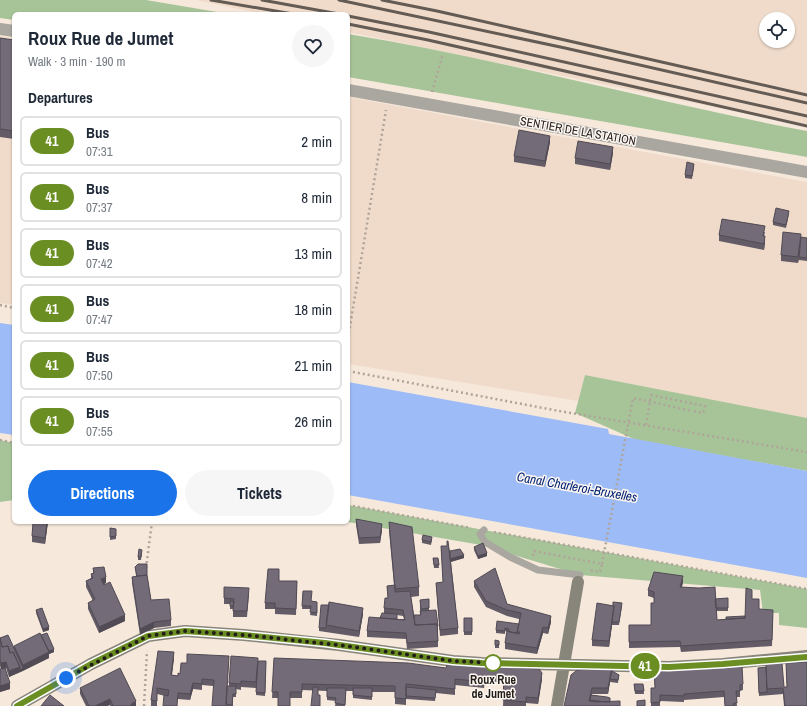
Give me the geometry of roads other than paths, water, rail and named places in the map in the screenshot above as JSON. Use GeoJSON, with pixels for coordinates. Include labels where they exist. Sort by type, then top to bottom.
{"type":"FeatureCollection","features":[{"type":"Feature","properties":{"kind":"street"},"geometry":{"type":"LineString","coordinates":[[0,29],[12,31]]}},
{"type":"Feature","properties":{"kind":"street","name":"SENTIER DE LA STATION"},"geometry":{"type":"LineString","coordinates":[[350,90],[807,172]]}},
{"type":"Feature","properties":{"kind":"street"},"geometry":{"type":"LineString","coordinates":[[557,706],[579,579]]}},
{"type":"Feature","properties":{"kind":"street"},"geometry":{"type":"LineString","coordinates":[[17,706],[91,664],[148,636],[185,631],[237,634],[346,646],[453,661],[669,667],[723,664],[807,656]]}},
{"type":"Feature","properties":{"kind":"lane"},"geometry":{"type":"LineString","coordinates":[[484,530],[480,534],[485,542],[510,557],[538,570],[579,579]]}},
{"type":"Feature","properties":{"kind":"water"},"geometry":{"type":"Polygon","coordinates":[[[0,323],[12,325],[12,435],[0,433],[0,323]]]}},
{"type":"Feature","properties":{"kind":"water","name":"Canal Charleroi-Bruxelles"},"geometry":{"type":"Polygon","coordinates":[[[350,382],[608,429],[609,434],[807,471],[807,578],[350,495],[350,382]]]}},
{"type":"Feature","properties":{"kind":"railway"},"geometry":{"type":"LineString","coordinates":[[211,0],[281,12]]}},
{"type":"Feature","properties":{"kind":"railway"},"geometry":{"type":"LineString","coordinates":[[262,0],[328,12]]}},
{"type":"Feature","properties":{"kind":"railway"},"geometry":{"type":"LineString","coordinates":[[339,0],[565,48],[807,103]]}},
{"type":"Feature","properties":{"kind":"railway"},"geometry":{"type":"LineString","coordinates":[[382,0],[437,11],[807,95]]}},
{"type":"Feature","properties":{"kind":"railway"},"geometry":{"type":"LineString","coordinates":[[350,16],[429,32],[807,116]]}},
{"type":"Feature","properties":{"kind":"railway"},"geometry":{"type":"LineString","coordinates":[[350,24],[428,40],[807,126]]}},
{"type":"Feature","properties":{"kind":"place","name":"Roux Rue de Jumet"},"geometry":{"type":"Point","coordinates":[493,663]}}]}
